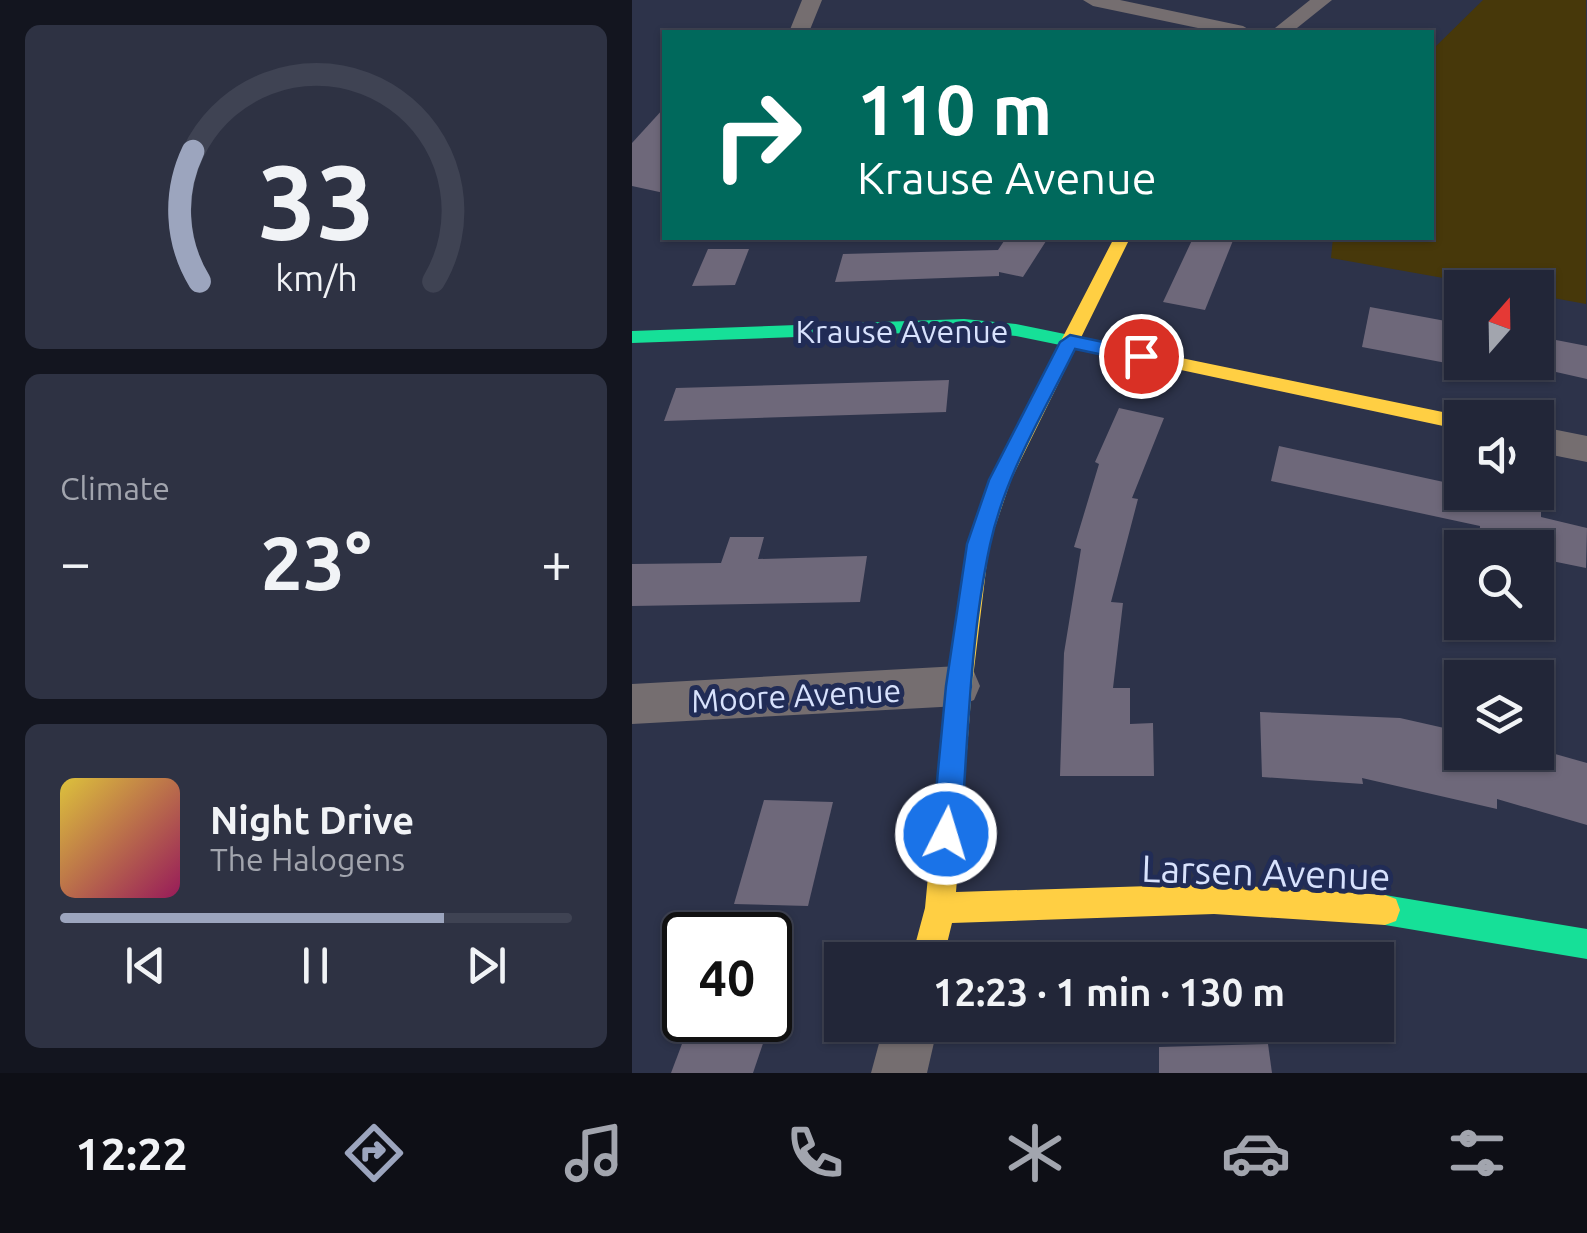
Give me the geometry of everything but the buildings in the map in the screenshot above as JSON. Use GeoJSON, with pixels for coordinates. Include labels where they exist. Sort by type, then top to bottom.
{"type":"FeatureCollection","features":[{"type":"Feature","properties":{"kind":"street"},"geometry":{"type":"LineString","coordinates":[[800,30],[812,0]]}},
{"type":"Feature","properties":{"kind":"street"},"geometry":{"type":"LineString","coordinates":[[1093,0],[1234,30]]}},
{"type":"Feature","properties":{"kind":"street"},"geometry":{"type":"LineString","coordinates":[[1283,30],[1322,0]]}},
{"type":"Feature","properties":{"kind":"street"},"geometry":{"type":"LineString","coordinates":[[932,942],[940,908],[959,686],[978,544],[1000,480],[1121,240]]}},
{"type":"Feature","properties":{"kind":"street","name":"Krause Avenue"},"geometry":{"type":"LineString","coordinates":[[632,336],[964,325],[1016,330],[1444,420]]}},
{"type":"Feature","properties":{"kind":"street"},"geometry":{"type":"LineString","coordinates":[[1554,443],[1586,450]]}},
{"type":"Feature","properties":{"kind":"street","name":"Moore Avenue"},"geometry":{"type":"LineString","coordinates":[[632,704],[959,686]]}},
{"type":"Feature","properties":{"kind":"street","name":"Larsen Avenue"},"geometry":{"type":"LineString","coordinates":[[940,908],[1250,900],[1329,903],[1405,911],[1586,944]]}},
{"type":"Feature","properties":{"kind":"street"},"geometry":{"type":"LineString","coordinates":[[899,1073],[907,1042]]}},
{"type":"Feature","properties":{"kind":"shaded area"},"geometry":{"type":"Polygon","coordinates":[[[1483,0],[1586,0],[1586,304],[1554,298],[1554,270],[1444,270],[1444,278],[1331,258],[1333,240],[1434,240],[1434,48],[1483,0]]]}},
{"type":"Feature","properties":{"kind":"traffic: fast"},"geometry":{"type":"LineString","coordinates":[[632,337],[964,325],[1016,330],[1104,348]]}},
{"type":"Feature","properties":{"kind":"traffic: fast"},"geometry":{"type":"LineString","coordinates":[[1385,910],[1587,944]]}},
{"type":"Feature","properties":{"kind":"traffic: slow"},"geometry":{"type":"LineString","coordinates":[[932,942],[940,908],[959,686],[978,545],[1000,480],[1121,240]]}},
{"type":"Feature","properties":{"kind":"traffic: slow"},"geometry":{"type":"LineString","coordinates":[[1104,348],[1444,419]]}},
{"type":"Feature","properties":{"kind":"traffic: slow"},"geometry":{"type":"LineString","coordinates":[[940,908],[1214,899],[1385,910]]}},
{"type":"Feature","properties":{"kind":"route"},"geometry":{"type":"LineString","coordinates":[[946,834],[959,686],[978,544],[1000,480],[1070,342],[1141,356]]}}]}
